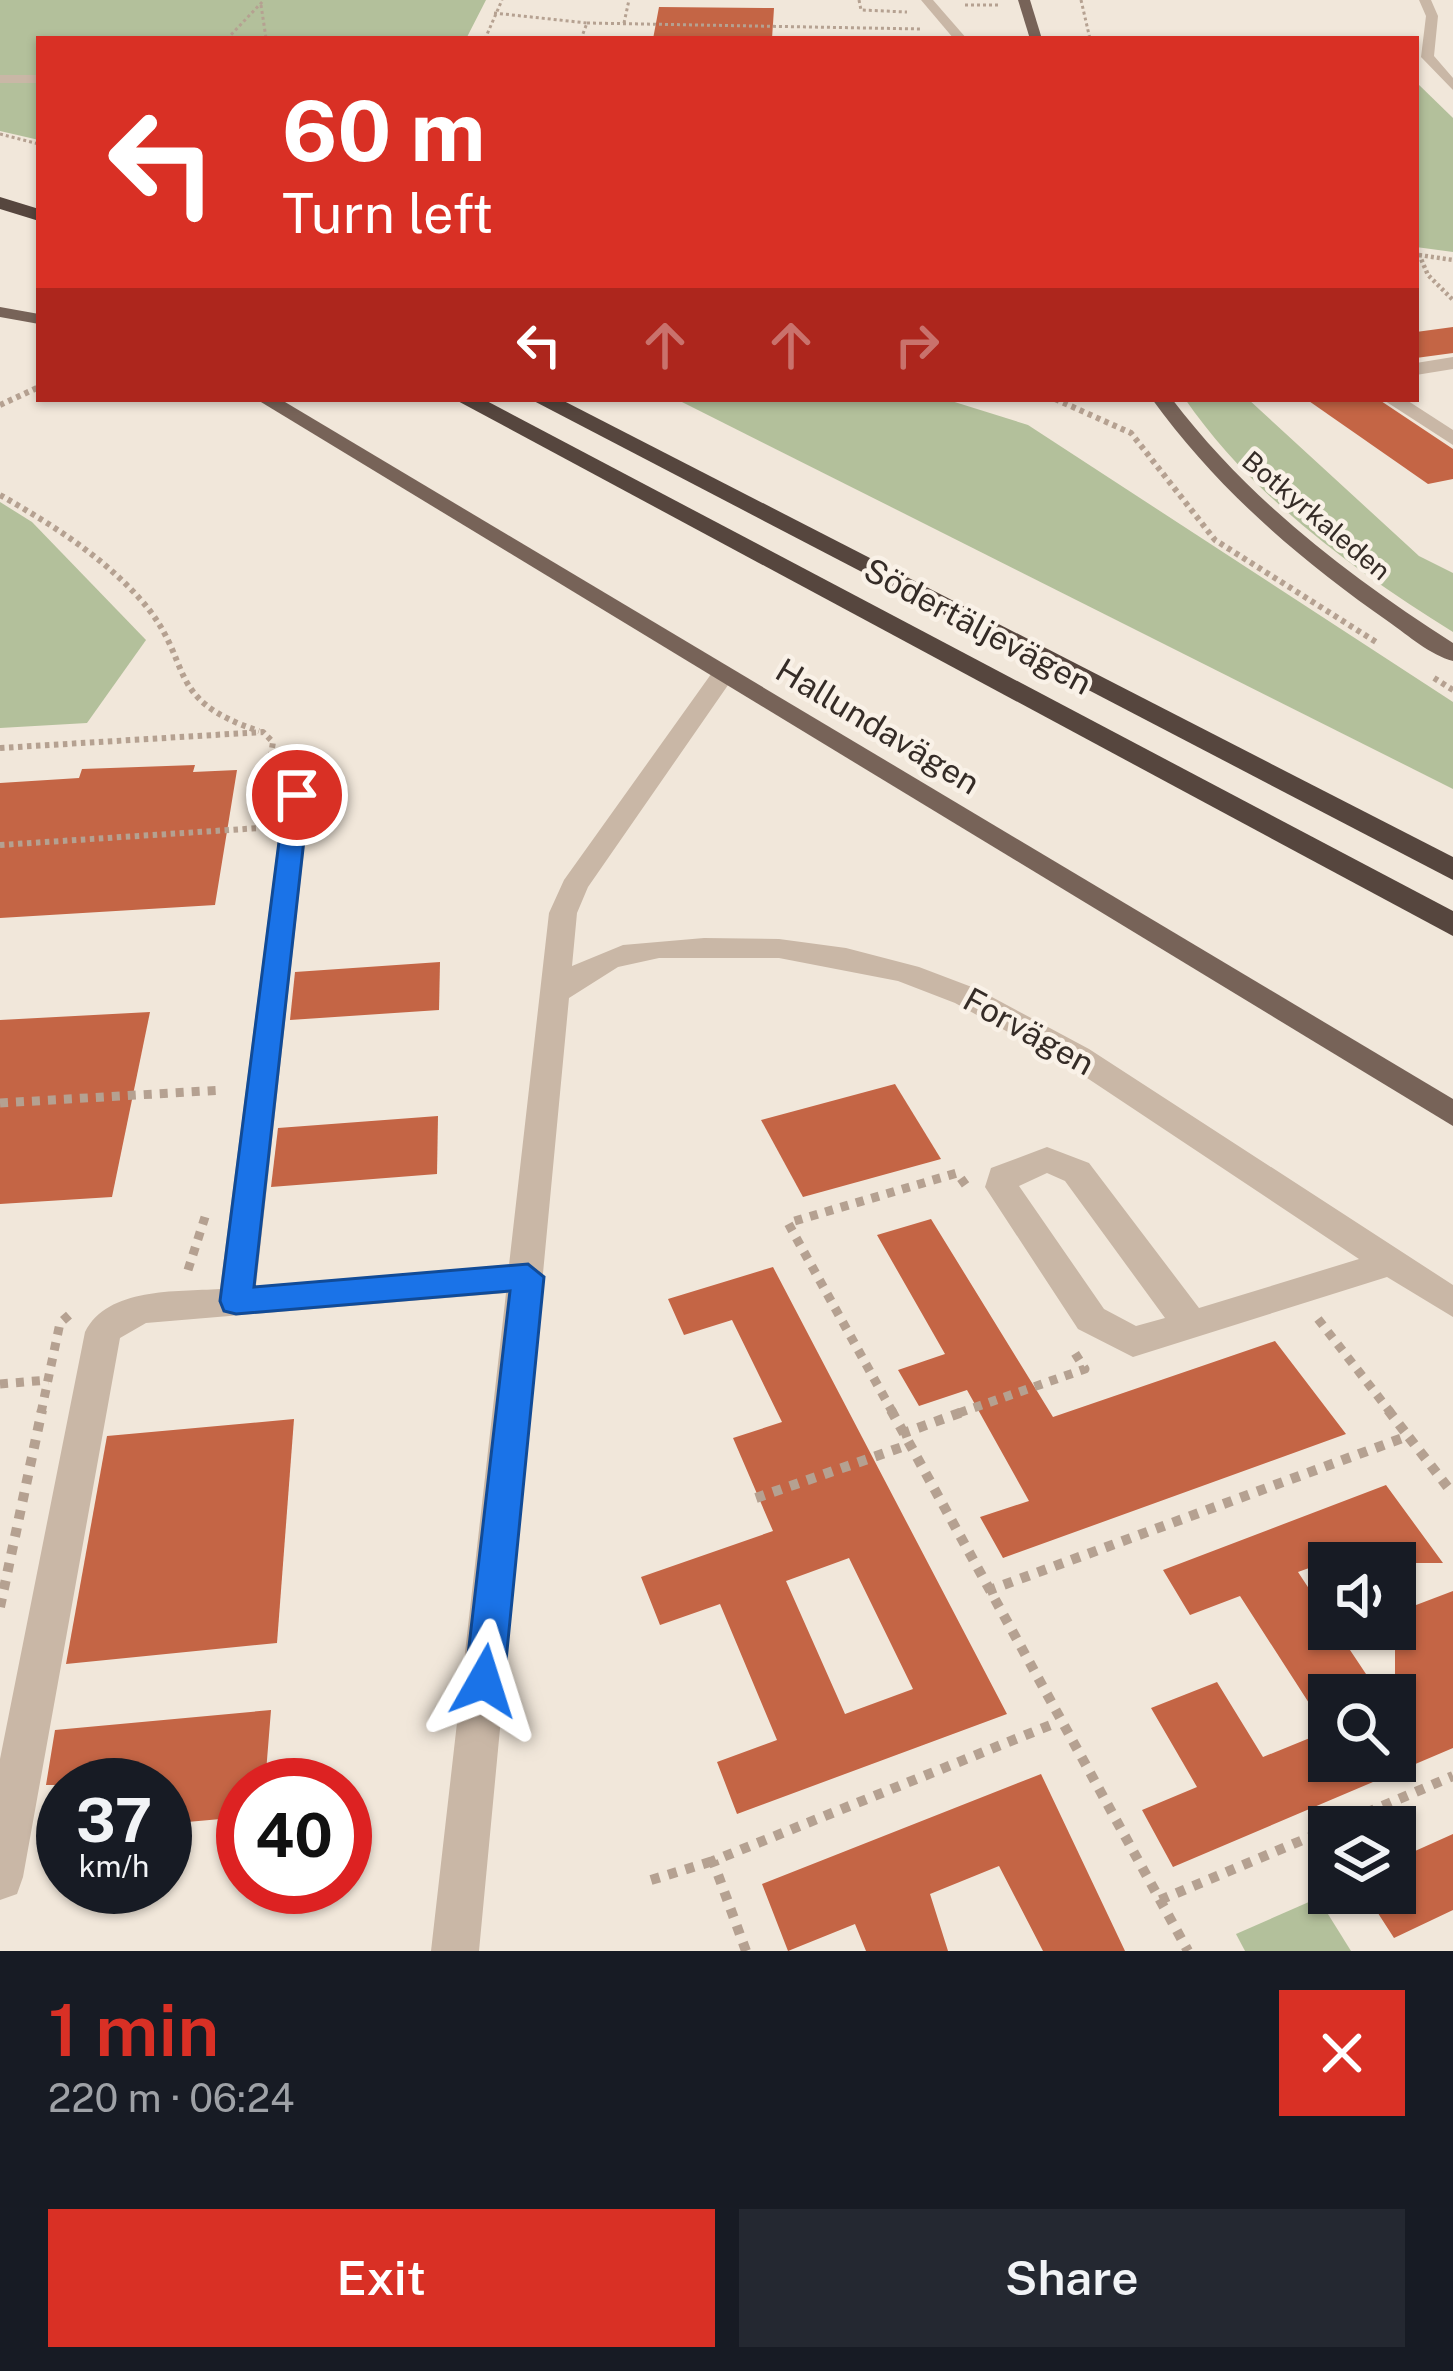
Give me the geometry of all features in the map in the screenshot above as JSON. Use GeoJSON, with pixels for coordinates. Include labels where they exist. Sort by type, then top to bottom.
{"type":"FeatureCollection","features":[{"type":"Feature","properties":{"kind":"highway"},"geometry":{"type":"LineString","coordinates":[[0,182],[36,192]]}},
{"type":"Feature","properties":{"kind":"highway"},"geometry":{"type":"LineString","coordinates":[[0,203],[36,214]]}},
{"type":"Feature","properties":{"kind":"highway","name":"Södertäljevägen"},"geometry":{"type":"LineString","coordinates":[[472,402],[1453,925]]}},
{"type":"Feature","properties":{"kind":"highway","name":"Södertäljevägen"},"geometry":{"type":"LineString","coordinates":[[548,402],[1453,870]]}},
{"type":"Feature","properties":{"kind":"main road"},"geometry":{"type":"LineString","coordinates":[[1024,0],[1035,36]]}},
{"type":"Feature","properties":{"kind":"main road"},"geometry":{"type":"LineString","coordinates":[[0,312],[36,319]]}},
{"type":"Feature","properties":{"kind":"main road","name":"Hallundavägen"},"geometry":{"type":"LineString","coordinates":[[271,402],[1453,1114]]}},
{"type":"Feature","properties":{"kind":"main road","name":"Botkyrkaleden"},"geometry":{"type":"LineString","coordinates":[[1164,402],[1205,455],[1276,525],[1366,596],[1453,654]]}},
{"type":"Feature","properties":{"kind":"street"},"geometry":{"type":"LineString","coordinates":[[927,0],[958,36]]}},
{"type":"Feature","properties":{"kind":"street"},"geometry":{"type":"LineString","coordinates":[[1430,2],[1427,57],[1453,86]]}},
{"type":"Feature","properties":{"kind":"street"},"geometry":{"type":"LineString","coordinates":[[1427,57],[1453,59]]}},
{"type":"Feature","properties":{"kind":"street"},"geometry":{"type":"LineString","coordinates":[[0,79],[36,79]]}},
{"type":"Feature","properties":{"kind":"street"},"geometry":{"type":"LineString","coordinates":[[1419,369],[1453,363]]}},
{"type":"Feature","properties":{"kind":"street"},"geometry":{"type":"LineString","coordinates":[[1398,402],[1453,439]]}},
{"type":"Feature","properties":{"kind":"street"},"geometry":{"type":"LineString","coordinates":[[455,1951],[563,914],[574,886],[723,675]]}},
{"type":"Feature","properties":{"kind":"street"},"geometry":{"type":"LineString","coordinates":[[236,1301],[297,795]]}},
{"type":"Feature","properties":{"kind":"street","name":"Forvägen"},"geometry":{"type":"LineString","coordinates":[[554,995],[591,963],[630,952],[671,948],[799,949],[914,976],[1030,1024],[1453,1303]]}},
{"type":"Feature","properties":{"kind":"street"},"geometry":{"type":"LineString","coordinates":[[1191,1325],[1078,1172],[1047,1160],[1003,1177],[1002,1187],[1103,1330],[1133,1342],[1191,1325],[1298,1293],[1391,1262]]}},
{"type":"Feature","properties":{"kind":"street"},"geometry":{"type":"LineString","coordinates":[[0,1877],[103,1332],[119,1317],[146,1309],[528,1277]]}},
{"type":"Feature","properties":{"kind":"path"},"geometry":{"type":"LineString","coordinates":[[486,36],[502,0]]}},
{"type":"Feature","properties":{"kind":"path"},"geometry":{"type":"LineString","coordinates":[[624,23],[628,0]]}},
{"type":"Feature","properties":{"kind":"path"},"geometry":{"type":"LineString","coordinates":[[860,0],[861,10],[914,12]]}},
{"type":"Feature","properties":{"kind":"path"},"geometry":{"type":"LineString","coordinates":[[1081,0],[1089,36]]}},
{"type":"Feature","properties":{"kind":"path"},"geometry":{"type":"LineString","coordinates":[[262,2],[265,36]]}},
{"type":"Feature","properties":{"kind":"path"},"geometry":{"type":"LineString","coordinates":[[230,36],[262,2]]}},
{"type":"Feature","properties":{"kind":"path"},"geometry":{"type":"LineString","coordinates":[[494,13],[587,23],[928,29],[926,20]]}},
{"type":"Feature","properties":{"kind":"path"},"geometry":{"type":"LineString","coordinates":[[582,36],[587,23]]}},
{"type":"Feature","properties":{"kind":"path"},"geometry":{"type":"LineString","coordinates":[[0,134],[36,143]]}},
{"type":"Feature","properties":{"kind":"path"},"geometry":{"type":"LineString","coordinates":[[1419,254],[1453,260]]}},
{"type":"Feature","properties":{"kind":"path"},"geometry":{"type":"LineString","coordinates":[[1419,257],[1437,288],[1453,300]]}},
{"type":"Feature","properties":{"kind":"path"},"geometry":{"type":"LineString","coordinates":[[0,405],[36,388]]}},
{"type":"Feature","properties":{"kind":"path"},"geometry":{"type":"LineString","coordinates":[[1062,402],[1131,433],[1215,540],[1394,653]]}},
{"type":"Feature","properties":{"kind":"path"},"geometry":{"type":"LineString","coordinates":[[0,495],[37,515],[114,575],[161,625],[183,688],[208,714],[263,732],[273,742],[269,766]]}},
{"type":"Feature","properties":{"kind":"path"},"geometry":{"type":"LineString","coordinates":[[1433,678],[1453,690]]}},
{"type":"Feature","properties":{"kind":"path"},"geometry":{"type":"LineString","coordinates":[[0,748],[263,732]]}},
{"type":"Feature","properties":{"kind":"path"},"geometry":{"type":"LineString","coordinates":[[0,845],[260,828],[256,852]]}},
{"type":"Feature","properties":{"kind":"path"},"geometry":{"type":"LineString","coordinates":[[220,1112],[226,1066]]}},
{"type":"Feature","properties":{"kind":"path"},"geometry":{"type":"LineString","coordinates":[[0,1103],[223,1090]]}},
{"type":"Feature","properties":{"kind":"path"},"geometry":{"type":"LineString","coordinates":[[970,1192],[957,1173],[788,1223],[1058,1722],[1188,1951]]}},
{"type":"Feature","properties":{"kind":"path"},"geometry":{"type":"LineString","coordinates":[[184,1275],[202,1243],[208,1199]]}},
{"type":"Feature","properties":{"kind":"path"},"geometry":{"type":"LineString","coordinates":[[1298,1293],[1453,1494]]}},
{"type":"Feature","properties":{"kind":"path"},"geometry":{"type":"LineString","coordinates":[[0,1607],[60,1323],[76,1309]]}},
{"type":"Feature","properties":{"kind":"path"},"geometry":{"type":"LineString","coordinates":[[901,1434],[1085,1369],[1060,1330]]}},
{"type":"Feature","properties":{"kind":"path"},"geometry":{"type":"LineString","coordinates":[[0,1384],[48,1380]]}},
{"type":"Feature","properties":{"kind":"path"},"geometry":{"type":"LineString","coordinates":[[987,1591],[1408,1436]]}},
{"type":"Feature","properties":{"kind":"path"},"geometry":{"type":"LineString","coordinates":[[755,1498],[908,1445]]}},
{"type":"Feature","properties":{"kind":"path"},"geometry":{"type":"LineString","coordinates":[[651,1880],[713,1861],[1058,1722]]}},
{"type":"Feature","properties":{"kind":"path"},"geometry":{"type":"LineString","coordinates":[[1383,1806],[1453,1776]]}},
{"type":"Feature","properties":{"kind":"path"},"geometry":{"type":"LineString","coordinates":[[1160,1900],[1308,1838]]}},
{"type":"Feature","properties":{"kind":"path"},"geometry":{"type":"LineString","coordinates":[[713,1861],[746,1951]]}},
{"type":"Feature","properties":{"kind":"green space"},"geometry":{"type":"Polygon","coordinates":[[[0,0],[486,0],[468,36],[36,36],[36,139],[0,131],[0,0]]]}},
{"type":"Feature","properties":{"kind":"green space"},"geometry":{"type":"Polygon","coordinates":[[[1419,85],[1453,118],[1453,252],[1419,247],[1419,85]]]}},
{"type":"Feature","properties":{"kind":"green space"},"geometry":{"type":"Polygon","coordinates":[[[682,402],[955,402],[1028,425],[1453,702],[1453,789],[682,402]]]}},
{"type":"Feature","properties":{"kind":"green space"},"geometry":{"type":"Polygon","coordinates":[[[1187,402],[1251,402],[1419,556],[1453,573],[1453,632],[1307,529],[1212,435],[1187,402]]]}},
{"type":"Feature","properties":{"kind":"green space"},"geometry":{"type":"Polygon","coordinates":[[[0,502],[32,522],[146,640],[87,723],[0,728],[0,502]]]}},
{"type":"Feature","properties":{"kind":"green space"},"geometry":{"type":"Polygon","coordinates":[[[1308,1902],[1308,1914],[1328,1914],[1351,1951],[1245,1951],[1236,1934],[1308,1902]]]}},
{"type":"Feature","properties":{"kind":"building"},"geometry":{"type":"Polygon","coordinates":[[[659,7],[774,8],[772,36],[654,36],[659,7]]]}},
{"type":"Feature","properties":{"kind":"building"},"geometry":{"type":"Polygon","coordinates":[[[1453,327],[1453,353],[1419,358],[1419,332],[1453,327]]]}},
{"type":"Feature","properties":{"kind":"building"},"geometry":{"type":"Polygon","coordinates":[[[1310,402],[1382,402],[1453,449],[1453,479],[1428,484],[1310,402]]]}},
{"type":"Feature","properties":{"kind":"building"},"geometry":{"type":"Polygon","coordinates":[[[195,765],[193,772],[237,770],[215,905],[0,918],[0,783],[79,778],[82,769],[195,765]]]}},
{"type":"Feature","properties":{"kind":"building"},"geometry":{"type":"Polygon","coordinates":[[[440,962],[439,1010],[290,1020],[295,972],[440,962]]]}},
{"type":"Feature","properties":{"kind":"building"},"geometry":{"type":"Polygon","coordinates":[[[150,1012],[112,1197],[0,1204],[0,1020],[150,1012]]]}},
{"type":"Feature","properties":{"kind":"building"},"geometry":{"type":"Polygon","coordinates":[[[895,1084],[941,1159],[803,1197],[761,1120],[895,1084]]]}},
{"type":"Feature","properties":{"kind":"building"},"geometry":{"type":"Polygon","coordinates":[[[438,1116],[437,1174],[271,1187],[278,1128],[438,1116]]]}},
{"type":"Feature","properties":{"kind":"building"},"geometry":{"type":"Polygon","coordinates":[[[931,1219],[1053,1417],[1275,1341],[1346,1434],[1003,1558],[980,1517],[1029,1501],[967,1390],[919,1406],[898,1370],[945,1354],[877,1235],[931,1219]]]}},
{"type":"Feature","properties":{"kind":"building"},"geometry":{"type":"Polygon","coordinates":[[[773,1267],[1007,1714],[737,1814],[717,1762],[777,1740],[720,1604],[660,1625],[641,1577],[773,1531],[733,1438],[782,1422],[732,1320],[684,1335],[668,1299],[773,1267]],[[849,1558],[786,1581],[845,1714],[913,1689],[849,1558]]]}},
{"type":"Feature","properties":{"kind":"building"},"geometry":{"type":"Polygon","coordinates":[[[294,1419],[277,1643],[66,1664],[107,1436],[294,1419]]]}},
{"type":"Feature","properties":{"kind":"building"},"geometry":{"type":"Polygon","coordinates":[[[1386,1485],[1443,1563],[1416,1563],[1416,1542],[1308,1542],[1308,1568],[1298,1572],[1308,1587],[1308,1650],[1350,1650],[1366,1674],[1308,1674],[1308,1702],[1240,1596],[1190,1615],[1163,1570],[1386,1485]]]}},
{"type":"Feature","properties":{"kind":"building"},"geometry":{"type":"Polygon","coordinates":[[[1453,1591],[1453,1748],[1416,1764],[1416,1674],[1395,1674],[1395,1650],[1416,1650],[1416,1605],[1453,1591]]]}},
{"type":"Feature","properties":{"kind":"building"},"geometry":{"type":"Polygon","coordinates":[[[1217,1682],[1263,1757],[1308,1739],[1308,1782],[1373,1782],[1173,1867],[1142,1810],[1197,1787],[1151,1708],[1217,1682]]]}},
{"type":"Feature","properties":{"kind":"building"},"geometry":{"type":"Polygon","coordinates":[[[271,1710],[267,1758],[216,1758],[216,1819],[192,1822],[192,1758],[50,1758],[55,1730],[271,1710]]]}},
{"type":"Feature","properties":{"kind":"building"},"geometry":{"type":"Polygon","coordinates":[[[1041,1774],[1125,1951],[1043,1951],[999,1866],[930,1894],[948,1951],[866,1951],[855,1924],[788,1951],[762,1884],[1041,1774]]]}},
{"type":"Feature","properties":{"kind":"building"},"geometry":{"type":"Polygon","coordinates":[[[1453,1834],[1453,1910],[1394,1938],[1379,1914],[1416,1914],[1416,1851],[1453,1834]]]}},
{"type":"Feature","properties":{"kind":"route"},"geometry":{"type":"LineString","coordinates":[[297,795],[236,1301],[528,1277],[484,1681]]}}]}
